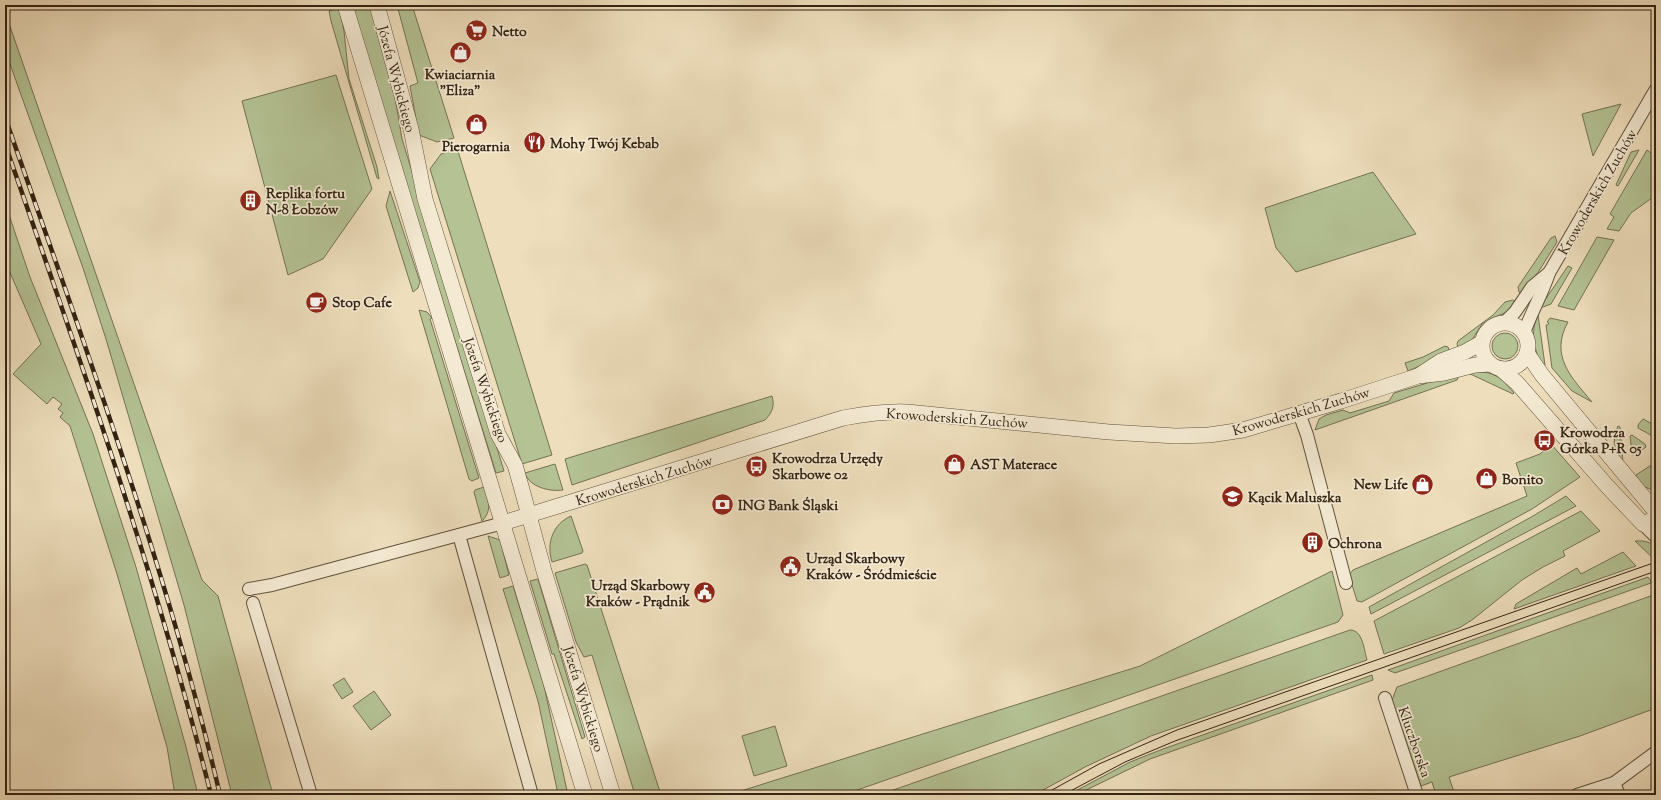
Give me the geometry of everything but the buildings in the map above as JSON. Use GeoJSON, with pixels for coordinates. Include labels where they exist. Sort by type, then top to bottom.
{"type":"FeatureCollection","features":[{"type":"Feature","properties":{"kind":"street","name":"Józefa Wybickiego"},"geometry":{"type":"LineString","coordinates":[[345,5],[585,795]]}},
{"type":"Feature","properties":{"kind":"street","name":"Józefa Wybickiego"},"geometry":{"type":"LineString","coordinates":[[376,5],[411,129],[425,199],[498,434],[515,465],[544,571],[614,795]]}},
{"type":"Feature","properties":{"kind":"street","name":"Krowoderskich Zuchów"},"geometry":{"type":"LineString","coordinates":[[1524,333],[1531,314],[1542,294],[1549,274],[1656,89]]}},
{"type":"Feature","properties":{"kind":"street","name":"Krowoderskich Zuchów"},"geometry":{"type":"LineString","coordinates":[[1506,322],[1515,312],[1532,287],[1549,274]]}},
{"type":"Feature","properties":{"kind":"street"},"geometry":{"type":"LineString","coordinates":[[1495,366],[1516,367],[1523,361],[1527,353],[1527,343],[1524,333],[1517,326],[1506,322],[1492,326],[1485,334],[1481,343],[1482,354],[1495,366],[1518,383],[1607,486],[1650,521],[1656,537]]}},
{"type":"Feature","properties":{"kind":"street","name":"Krowoderskich Zuchów"},"geometry":{"type":"LineString","coordinates":[[1418,376],[1441,361],[1465,352],[1481,343]]}},
{"type":"Feature","properties":{"kind":"street"},"geometry":{"type":"LineString","coordinates":[[1527,353],[1542,375],[1656,512]]}},
{"type":"Feature","properties":{"kind":"street","name":"Krowoderskich Zuchów"},"geometry":{"type":"LineString","coordinates":[[503,524],[843,418],[864,414],[884,411],[907,412],[1109,432],[1176,436],[1209,435],[1243,430],[1418,376],[1444,373],[1475,365],[1495,366]]}},
{"type":"Feature","properties":{"kind":"street"},"geometry":{"type":"LineString","coordinates":[[1299,413],[1309,440],[1346,583]]}},
{"type":"Feature","properties":{"kind":"street"},"geometry":{"type":"LineString","coordinates":[[249,589],[272,585],[503,524]]}},
{"type":"Feature","properties":{"kind":"street"},"geometry":{"type":"LineString","coordinates":[[459,535],[532,795]]}},
{"type":"Feature","properties":{"kind":"street"},"geometry":{"type":"LineString","coordinates":[[253,604],[312,795]]}},
{"type":"Feature","properties":{"kind":"street","name":"Kluczborska"},"geometry":{"type":"LineString","coordinates":[[1385,698],[1417,795]]}},
{"type":"Feature","properties":{"kind":"street"},"geometry":{"type":"LineString","coordinates":[[1577,795],[1614,783],[1656,752]]}},
{"type":"Feature","properties":{"kind":"street"},"geometry":{"type":"LineString","coordinates":[[1614,783],[1619,795]]}},
{"type":"Feature","properties":{"kind":"green space"},"geometry":{"type":"Polygon","coordinates":[[[351,5],[371,5],[392,80],[402,139],[504,471],[496,473],[351,5]]]}},
{"type":"Feature","properties":{"kind":"green space"},"geometry":{"type":"Polygon","coordinates":[[[397,5],[412,5],[454,138],[437,142],[419,135],[410,86],[418,83],[397,5]]]}},
{"type":"Feature","properties":{"kind":"green space"},"geometry":{"type":"Polygon","coordinates":[[[339,8],[344,31],[349,79],[377,167],[379,179],[377,178],[331,21],[329,11],[339,8]]]}},
{"type":"Feature","properties":{"kind":"green space"},"geometry":{"type":"Polygon","coordinates":[[[5,12],[202,580],[218,596],[273,795],[232,795],[184,605],[106,339],[83,268],[5,50],[5,12]]]}},
{"type":"Feature","properties":{"kind":"green space"},"geometry":{"type":"Polygon","coordinates":[[[336,75],[372,189],[323,259],[288,275],[242,101],[336,75]]]}},
{"type":"Feature","properties":{"kind":"green space"},"geometry":{"type":"Polygon","coordinates":[[[1621,104],[1593,156],[1582,114],[1621,104]]]}},
{"type":"Feature","properties":{"kind":"green space"},"geometry":{"type":"Polygon","coordinates":[[[457,148],[552,455],[522,464],[430,169],[441,154],[457,148]]]}},
{"type":"Feature","properties":{"kind":"green space"},"geometry":{"type":"Polygon","coordinates":[[[1639,150],[1618,186],[1616,185],[1631,152],[1639,150]]]}},
{"type":"Feature","properties":{"kind":"green space"},"geometry":{"type":"Polygon","coordinates":[[[1647,150],[1656,157],[1656,195],[1631,213],[1619,231],[1607,229],[1614,217],[1610,214],[1647,150]]]}},
{"type":"Feature","properties":{"kind":"green space"},"geometry":{"type":"Polygon","coordinates":[[[1373,172],[1416,234],[1296,272],[1276,248],[1265,208],[1373,172]]]}},
{"type":"Feature","properties":{"kind":"green space"},"geometry":{"type":"Polygon","coordinates":[[[390,191],[420,282],[418,288],[413,292],[386,206],[390,191]]]}},
{"type":"Feature","properties":{"kind":"green space"},"geometry":{"type":"Polygon","coordinates":[[[5,203],[30,277],[93,434],[136,567],[198,795],[175,795],[167,747],[117,574],[70,426],[60,417],[63,413],[58,409],[62,404],[53,397],[47,404],[13,374],[41,344],[5,261],[5,203]]]}},
{"type":"Feature","properties":{"kind":"green space"},"geometry":{"type":"Polygon","coordinates":[[[1555,236],[1557,242],[1539,271],[1521,294],[1518,287],[1551,238],[1555,236]]]}},
{"type":"Feature","properties":{"kind":"green space"},"geometry":{"type":"Polygon","coordinates":[[[1597,237],[1614,240],[1574,310],[1558,306],[1597,237]]]}},
{"type":"Feature","properties":{"kind":"green space"},"geometry":{"type":"Polygon","coordinates":[[[1568,266],[1572,268],[1551,304],[1543,307],[1541,306],[1568,266]]]}},
{"type":"Feature","properties":{"kind":"green space"},"geometry":{"type":"Polygon","coordinates":[[[1513,300],[1516,302],[1508,312],[1492,318],[1482,324],[1472,340],[1459,350],[1457,344],[1458,341],[1493,315],[1505,302],[1513,300]]]}},
{"type":"Feature","properties":{"kind":"green space"},"geometry":{"type":"Polygon","coordinates":[[[419,310],[427,312],[432,318],[430,319],[479,478],[472,481],[469,479],[419,310]]]}},
{"type":"Feature","properties":{"kind":"green space"},"geometry":{"type":"Polygon","coordinates":[[[1538,315],[1545,365],[1543,368],[1534,342],[1534,328],[1538,315]]]}},
{"type":"Feature","properties":{"kind":"green space"},"geometry":{"type":"Polygon","coordinates":[[[1550,318],[1568,322],[1563,334],[1561,345],[1565,366],[1577,384],[1592,402],[1572,391],[1552,368],[1546,325],[1548,325],[1549,323],[1547,322],[1550,318]]]}},
{"type":"Feature","properties":{"kind":"green space"},"geometry":{"type":"Polygon","coordinates":[[[1505,333],[1514,337],[1518,346],[1514,355],[1505,359],[1496,355],[1492,346],[1496,337],[1505,333]]]}},
{"type":"Feature","properties":{"kind":"green space"},"geometry":{"type":"Polygon","coordinates":[[[1445,346],[1448,347],[1450,353],[1408,371],[1405,363],[1423,357],[1445,346]]]}},
{"type":"Feature","properties":{"kind":"green space"},"geometry":{"type":"Polygon","coordinates":[[[1466,372],[1482,372],[1498,377],[1514,393],[1513,394],[1466,372]]]}},
{"type":"Feature","properties":{"kind":"green space"},"geometry":{"type":"Polygon","coordinates":[[[1457,374],[1457,380],[1315,430],[1319,419],[1326,415],[1343,410],[1350,413],[1389,401],[1394,393],[1457,374]]]}},
{"type":"Feature","properties":{"kind":"green space"},"geometry":{"type":"Polygon","coordinates":[[[772,396],[772,409],[765,420],[572,485],[565,459],[772,396]]]}},
{"type":"Feature","properties":{"kind":"green space"},"geometry":{"type":"Polygon","coordinates":[[[1643,419],[1656,426],[1656,438],[1638,428],[1638,425],[1643,419]]]}},
{"type":"Feature","properties":{"kind":"green space"},"geometry":{"type":"Polygon","coordinates":[[[1618,426],[1620,427],[1623,463],[1617,455],[1614,446],[1618,426]]]}},
{"type":"Feature","properties":{"kind":"green space"},"geometry":{"type":"Polygon","coordinates":[[[1632,435],[1645,444],[1646,447],[1634,455],[1632,454],[1630,436],[1632,435]]]}},
{"type":"Feature","properties":{"kind":"green space"},"geometry":{"type":"Polygon","coordinates":[[[1551,444],[1580,477],[1532,509],[1362,602],[1357,601],[1349,575],[1353,570],[1527,496],[1516,463],[1540,454],[1551,444]]]}},
{"type":"Feature","properties":{"kind":"green space"},"geometry":{"type":"Polygon","coordinates":[[[1656,462],[1656,491],[1642,486],[1633,477],[1656,462]]]}},
{"type":"Feature","properties":{"kind":"green space"},"geometry":{"type":"Polygon","coordinates":[[[555,464],[563,490],[541,488],[531,482],[525,473],[555,464]]]}},
{"type":"Feature","properties":{"kind":"green space"},"geometry":{"type":"Polygon","coordinates":[[[484,487],[489,509],[482,521],[474,492],[475,490],[484,487]]]}},
{"type":"Feature","properties":{"kind":"green space"},"geometry":{"type":"Polygon","coordinates":[[[1566,496],[1576,506],[1371,614],[1369,607],[1533,516],[1566,496]]]}},
{"type":"Feature","properties":{"kind":"green space"},"geometry":{"type":"Polygon","coordinates":[[[1581,511],[1600,531],[1563,551],[1565,556],[1522,580],[1472,620],[1459,628],[1384,654],[1374,621],[1581,511]]]}},
{"type":"Feature","properties":{"kind":"green space"},"geometry":{"type":"Polygon","coordinates":[[[571,516],[583,551],[582,553],[552,562],[550,548],[552,535],[555,529],[565,519],[571,516]]]}},
{"type":"Feature","properties":{"kind":"green space"},"geometry":{"type":"Polygon","coordinates":[[[488,536],[500,540],[509,575],[500,578],[488,536]]]}},
{"type":"Feature","properties":{"kind":"green space"},"geometry":{"type":"Polygon","coordinates":[[[1635,541],[1644,541],[1656,545],[1656,559],[1654,559],[1635,541]]]}},
{"type":"Feature","properties":{"kind":"green space"},"geometry":{"type":"Polygon","coordinates":[[[1623,552],[1636,566],[1514,609],[1516,604],[1577,568],[1581,574],[1623,552]]]}},
{"type":"Feature","properties":{"kind":"green space"},"geometry":{"type":"Polygon","coordinates":[[[585,564],[587,565],[661,795],[635,795],[592,655],[584,657],[576,642],[555,573],[585,564]]]}},
{"type":"Feature","properties":{"kind":"green space"},"geometry":{"type":"Polygon","coordinates":[[[1332,571],[1343,615],[1338,622],[843,795],[728,795],[1140,666],[1332,571]]]}},
{"type":"Feature","properties":{"kind":"green space"},"geometry":{"type":"Polygon","coordinates":[[[1648,577],[1651,583],[1395,673],[1388,670],[1648,577]]]}},
{"type":"Feature","properties":{"kind":"green space"},"geometry":{"type":"Polygon","coordinates":[[[538,579],[585,737],[582,739],[554,654],[552,654],[530,581],[538,579]]]}},
{"type":"Feature","properties":{"kind":"green space"},"geometry":{"type":"Polygon","coordinates":[[[513,586],[544,686],[568,795],[558,794],[538,701],[503,589],[513,586]]]}},
{"type":"Feature","properties":{"kind":"green space"},"geometry":{"type":"Polygon","coordinates":[[[1656,594],[1656,708],[1580,736],[1449,777],[1455,795],[1436,795],[1432,782],[1421,786],[1392,700],[1397,687],[1656,594]]]}},
{"type":"Feature","properties":{"kind":"green space"},"geometry":{"type":"Polygon","coordinates":[[[1350,630],[1358,633],[1364,646],[1367,660],[1151,736],[1085,767],[1034,795],[879,795],[1350,630]]]}},
{"type":"Feature","properties":{"kind":"green space"},"geometry":{"type":"Polygon","coordinates":[[[1372,675],[1373,680],[1150,759],[1076,795],[1068,795],[1130,762],[1372,675]]]}},
{"type":"Feature","properties":{"kind":"green space"},"geometry":{"type":"Polygon","coordinates":[[[344,678],[353,692],[342,699],[333,685],[344,678]]]}},
{"type":"Feature","properties":{"kind":"green space"},"geometry":{"type":"Polygon","coordinates":[[[374,691],[391,715],[371,730],[353,706],[374,691]]]}},
{"type":"Feature","properties":{"kind":"green space"},"geometry":{"type":"Polygon","coordinates":[[[775,726],[787,766],[754,776],[742,736],[775,726]]]}},
{"type":"Feature","properties":{"kind":"tram line"},"geometry":{"type":"LineString","coordinates":[[1043,795],[1099,764],[1177,730],[1656,562]]}},
{"type":"Feature","properties":{"kind":"tram line"},"geometry":{"type":"LineString","coordinates":[[1063,795],[1125,762],[1175,741],[1656,571]]}},
{"type":"Feature","properties":{"kind":"railway"},"geometry":{"type":"LineString","coordinates":[[5,117],[122,453],[149,538],[175,623],[220,795]]}},
{"type":"Feature","properties":{"kind":"railway"},"geometry":{"type":"LineString","coordinates":[[5,144],[116,467],[166,630],[211,795]]}},
{"type":"Feature","properties":{"kind":"place","name":"Netto"},"geometry":{"type":"Point","coordinates":[477,31]}},
{"type":"Feature","properties":{"kind":"place","name":"Kwiaciarnia \"Eliza\""},"geometry":{"type":"Point","coordinates":[460,52]}},
{"type":"Feature","properties":{"kind":"place","name":"Pierogarnia"},"geometry":{"type":"Point","coordinates":[476,124]}},
{"type":"Feature","properties":{"kind":"place","name":"Mohy Twój Kebab"},"geometry":{"type":"Point","coordinates":[534,143]}},
{"type":"Feature","properties":{"kind":"place","name":"Replika fortu N-8 Łobzów"},"geometry":{"type":"Point","coordinates":[250,201]}},
{"type":"Feature","properties":{"kind":"place","name":"Stop Cafe"},"geometry":{"type":"Point","coordinates":[317,302]}},
{"type":"Feature","properties":{"kind":"place","name":"Krowodrza Górka P+R 05"},"geometry":{"type":"Point","coordinates":[1545,440]}},
{"type":"Feature","properties":{"kind":"place","name":"AST Materace"},"geometry":{"type":"Point","coordinates":[955,464]}},
{"type":"Feature","properties":{"kind":"place","name":"Krowodrza Urzędy Skarbowe 02"},"geometry":{"type":"Point","coordinates":[756,466]}},
{"type":"Feature","properties":{"kind":"place","name":"Bonito"},"geometry":{"type":"Point","coordinates":[1487,479]}},
{"type":"Feature","properties":{"kind":"place","name":"New Life"},"geometry":{"type":"Point","coordinates":[1423,484]}},
{"type":"Feature","properties":{"kind":"place","name":"Kącik Maluszka"},"geometry":{"type":"Point","coordinates":[1233,497]}},
{"type":"Feature","properties":{"kind":"place","name":"ING Bank Śląski"},"geometry":{"type":"Point","coordinates":[722,505]}},
{"type":"Feature","properties":{"kind":"place","name":"Ochrona"},"geometry":{"type":"Point","coordinates":[1312,543]}},
{"type":"Feature","properties":{"kind":"place","name":"Urząd Skarbowy Kraków - Śródmieście"},"geometry":{"type":"Point","coordinates":[790,566]}},
{"type":"Feature","properties":{"kind":"place","name":"Urząd Skarbowy Kraków - Prądnik"},"geometry":{"type":"Point","coordinates":[705,593]}}]}
